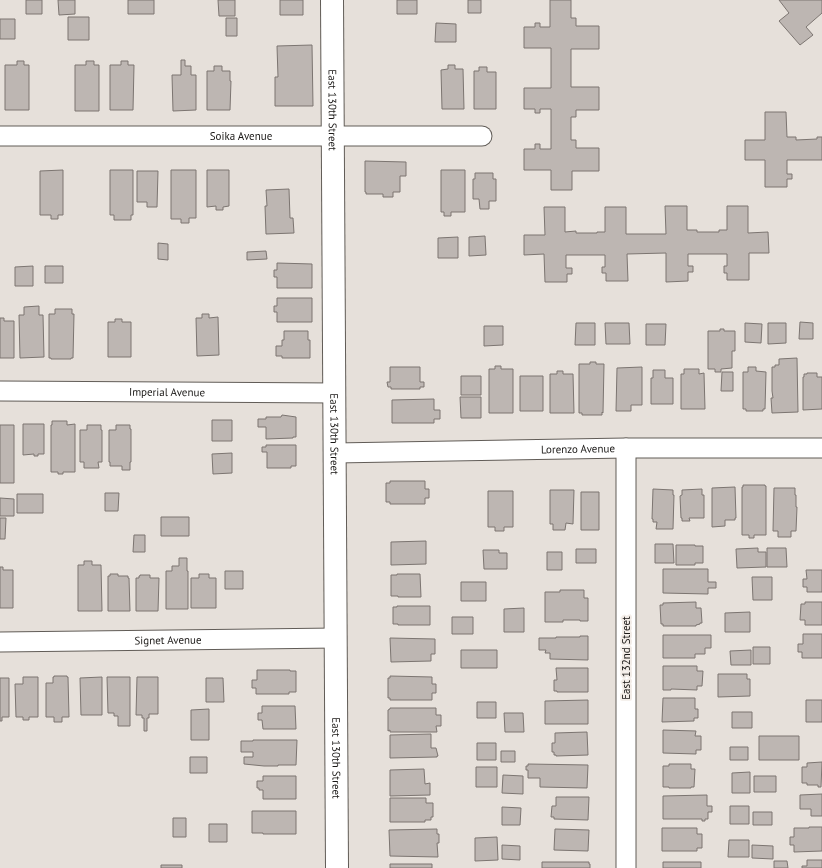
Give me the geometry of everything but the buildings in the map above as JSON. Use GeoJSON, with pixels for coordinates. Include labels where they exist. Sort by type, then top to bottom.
{"type":"FeatureCollection","features":[{"type":"Feature","properties":{"kind":"street","name":"East 130th Street"},"geometry":{"type":"LineString","coordinates":[[332,0],[338,868]]}},
{"type":"Feature","properties":{"kind":"street","name":"Soika Avenue"},"geometry":{"type":"LineString","coordinates":[[0,136],[482,136]]}},
{"type":"Feature","properties":{"kind":"street","name":"Imperial Avenue"},"geometry":{"type":"LineString","coordinates":[[0,391],[335,393]]}},
{"type":"Feature","properties":{"kind":"street","name":"Lorenzo Avenue"},"geometry":{"type":"LineString","coordinates":[[335,453],[626,448],[822,448]]}},
{"type":"Feature","properties":{"kind":"street","name":"East 132nd Street"},"geometry":{"type":"LineString","coordinates":[[626,448],[626,868]]}},
{"type":"Feature","properties":{"kind":"street","name":"Signet Avenue"},"geometry":{"type":"LineString","coordinates":[[0,642],[336,638]]}}]}
